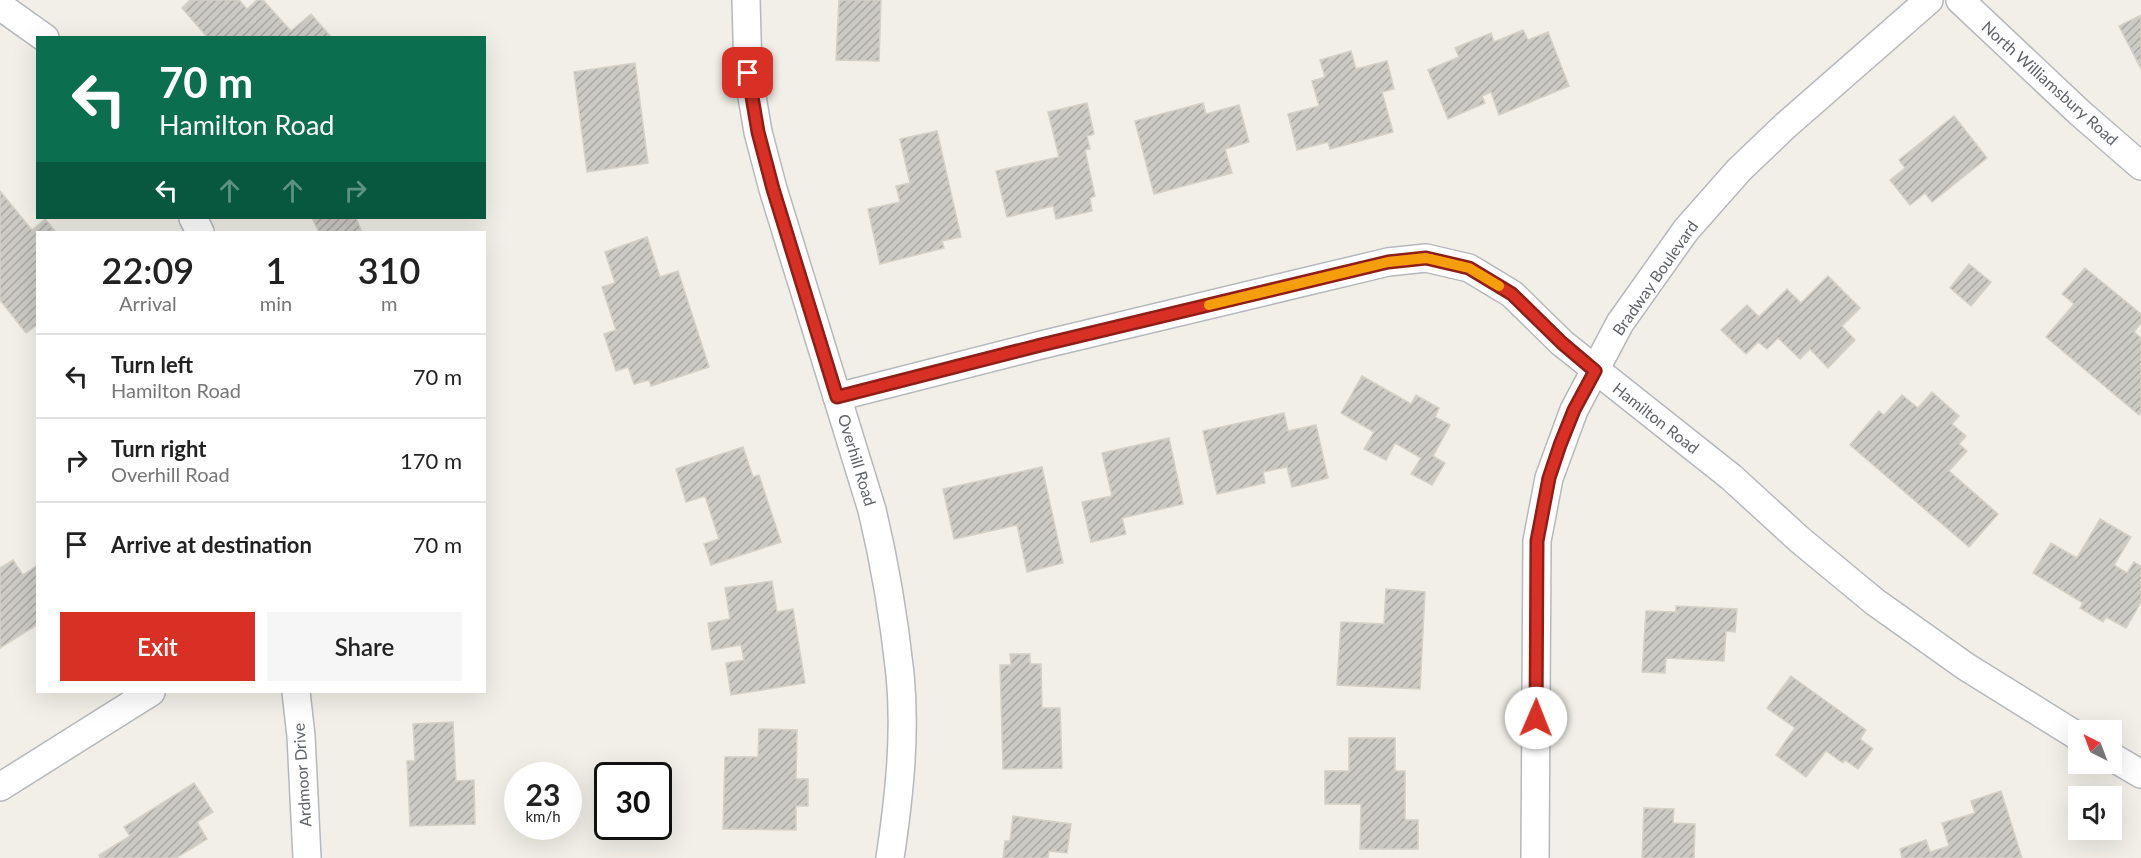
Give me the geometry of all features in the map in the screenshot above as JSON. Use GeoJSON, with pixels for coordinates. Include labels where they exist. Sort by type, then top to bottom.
{"type":"FeatureCollection","features":[{"type":"Feature","properties":{"kind":"street","name":"Overhill Road"},"geometry":{"type":"LineString","coordinates":[[746,0],[748,73],[758,132],[773,189],[873,510],[884,558],[900,676],[901,751],[890,858]]}},
{"type":"Feature","properties":{"kind":"street","name":"Bradway Boulevard"},"geometry":{"type":"LineString","coordinates":[[1535,858],[1537,541],[1549,478],[1574,410],[1620,323],[1686,230],[1739,170],[1826,89],[1929,0]]}},
{"type":"Feature","properties":{"kind":"street","name":"North Williamsbury Road"},"geometry":{"type":"LineString","coordinates":[[1960,0],[2080,113],[2141,166]]}},
{"type":"Feature","properties":{"kind":"street"},"geometry":{"type":"LineString","coordinates":[[0,6],[42,36]]}},
{"type":"Feature","properties":{"kind":"street","name":"Hamilton Road"},"geometry":{"type":"LineString","coordinates":[[837,397],[1388,262],[1426,258],[1469,268],[1512,294],[1562,343],[1731,477],[1800,540],[1875,602],[1965,666],[2068,730]]}},
{"type":"Feature","properties":{"kind":"street"},"geometry":{"type":"LineString","coordinates":[[0,787],[149,693]]}},
{"type":"Feature","properties":{"kind":"street","name":"Ardmoor Drive"},"geometry":{"type":"LineString","coordinates":[[296,693],[301,736],[307,858]]}},
{"type":"Feature","properties":{"kind":"street"},"geometry":{"type":"LineString","coordinates":[[2122,763],[2141,774]]}},
{"type":"Feature","properties":{"kind":"building"},"geometry":{"type":"Polygon","coordinates":[[[190,0],[239,0],[247,9],[257,0],[263,0],[291,31],[311,14],[330,36],[206,36],[182,8],[190,0]]]}},
{"type":"Feature","properties":{"kind":"building"},"geometry":{"type":"Polygon","coordinates":[[[839,0],[881,0],[879,61],[836,60],[839,0]]]}},
{"type":"Feature","properties":{"kind":"building"},"geometry":{"type":"Polygon","coordinates":[[[2141,15],[2141,69],[2119,26],[2141,15]]]}},
{"type":"Feature","properties":{"kind":"building"},"geometry":{"type":"Polygon","coordinates":[[[1523,30],[1528,40],[1548,32],[1569,86],[1499,115],[1491,92],[1482,96],[1485,103],[1448,119],[1428,70],[1459,57],[1455,48],[1491,33],[1494,42],[1523,30]]]}},
{"type":"Feature","properties":{"kind":"building"},"geometry":{"type":"Polygon","coordinates":[[[1351,51],[1356,69],[1387,61],[1394,89],[1382,92],[1393,132],[1330,149],[1328,142],[1297,150],[1288,114],[1319,106],[1312,81],[1325,77],[1320,60],[1351,51]]]}},
{"type":"Feature","properties":{"kind":"building"},"geometry":{"type":"Polygon","coordinates":[[[635,63],[648,163],[587,172],[574,72],[635,63]]]}},
{"type":"Feature","properties":{"kind":"building"},"geometry":{"type":"Polygon","coordinates":[[[1087,103],[1094,134],[1087,136],[1090,149],[1085,150],[1095,196],[1090,198],[1092,211],[1056,219],[1053,206],[1007,217],[996,171],[1059,157],[1048,112],[1087,103]]]}},
{"type":"Feature","properties":{"kind":"building"},"geometry":{"type":"Polygon","coordinates":[[[1203,103],[1206,114],[1239,105],[1249,142],[1225,149],[1232,173],[1154,194],[1135,121],[1203,103]]]}},
{"type":"Feature","properties":{"kind":"building"},"geometry":{"type":"Polygon","coordinates":[[[1954,116],[1987,158],[1932,202],[1925,193],[1910,205],[1890,180],[1905,168],[1899,160],[1954,116]]]}},
{"type":"Feature","properties":{"kind":"building"},"geometry":{"type":"Polygon","coordinates":[[[937,131],[961,237],[942,241],[944,248],[880,264],[868,209],[900,202],[896,186],[910,183],[900,139],[937,131]]]}},
{"type":"Feature","properties":{"kind":"building"},"geometry":{"type":"Polygon","coordinates":[[[0,191],[32,230],[45,219],[55,231],[36,231],[36,326],[26,333],[0,300],[0,191]]]}},
{"type":"Feature","properties":{"kind":"building"},"geometry":{"type":"Polygon","coordinates":[[[312,219],[356,219],[362,231],[318,231],[312,219]]]}},
{"type":"Feature","properties":{"kind":"building"},"geometry":{"type":"Polygon","coordinates":[[[647,237],[660,277],[678,271],[709,367],[651,386],[649,380],[634,384],[628,367],[616,371],[604,334],[616,330],[602,287],[615,283],[605,252],[647,237]]]}},
{"type":"Feature","properties":{"kind":"building"},"geometry":{"type":"Polygon","coordinates":[[[1969,264],[1991,282],[1971,306],[1950,288],[1969,264]]]}},
{"type":"Feature","properties":{"kind":"building"},"geometry":{"type":"Polygon","coordinates":[[[2085,268],[2141,314],[2141,323],[2134,332],[2141,338],[2141,412],[2139,415],[2046,337],[2074,304],[2062,294],[2085,268]]]}},
{"type":"Feature","properties":{"kind":"building"},"geometry":{"type":"Polygon","coordinates":[[[1828,276],[1860,308],[1842,326],[1855,340],[1828,368],[1810,349],[1800,359],[1778,338],[1767,349],[1758,342],[1746,354],[1721,330],[1747,305],[1759,317],[1787,289],[1801,303],[1828,276]]]}},
{"type":"Feature","properties":{"kind":"building"},"geometry":{"type":"Polygon","coordinates":[[[1362,376],[1411,404],[1416,395],[1439,408],[1435,417],[1450,425],[1433,456],[1445,463],[1432,485],[1411,474],[1421,458],[1395,443],[1386,460],[1364,449],[1374,432],[1341,413],[1362,376]]]}},
{"type":"Feature","properties":{"kind":"building"},"geometry":{"type":"Polygon","coordinates":[[[1932,392],[1959,416],[1952,424],[1966,436],[1959,444],[1967,451],[1949,471],[1998,514],[1969,547],[1850,445],[1879,411],[1884,415],[1902,395],[1918,408],[1932,392]]]}},
{"type":"Feature","properties":{"kind":"building"},"geometry":{"type":"Polygon","coordinates":[[[1284,413],[1288,431],[1316,425],[1328,478],[1292,487],[1287,467],[1263,472],[1265,483],[1217,494],[1203,431],[1284,413]]]}},
{"type":"Feature","properties":{"kind":"building"},"geometry":{"type":"Polygon","coordinates":[[[1169,438],[1183,504],[1122,518],[1126,534],[1091,542],[1082,502],[1112,496],[1102,453],[1169,438]]]}},
{"type":"Feature","properties":{"kind":"building"},"geometry":{"type":"Polygon","coordinates":[[[743,447],[753,477],[759,475],[781,542],[711,565],[704,544],[719,539],[705,496],[686,502],[676,469],[743,447]]]}},
{"type":"Feature","properties":{"kind":"building"},"geometry":{"type":"Polygon","coordinates":[[[1042,467],[1063,563],[1027,572],[1017,525],[954,539],[943,489],[1042,467]]]}},
{"type":"Feature","properties":{"kind":"building"},"geometry":{"type":"Polygon","coordinates":[[[2100,519],[2131,537],[2114,565],[2127,573],[2134,562],[2141,566],[2141,602],[2126,628],[2106,617],[2103,622],[2080,608],[2083,603],[2033,573],[2051,543],[2077,558],[2100,519]]]}},
{"type":"Feature","properties":{"kind":"building"},"geometry":{"type":"Polygon","coordinates":[[[13,560],[23,575],[36,566],[36,625],[0,648],[0,568],[13,560]]]}},
{"type":"Feature","properties":{"kind":"building"},"geometry":{"type":"Polygon","coordinates":[[[772,581],[777,612],[793,609],[805,683],[731,695],[726,663],[744,660],[741,645],[712,650],[708,623],[730,619],[725,588],[772,581]]]}},
{"type":"Feature","properties":{"kind":"building"},"geometry":{"type":"Polygon","coordinates":[[[1386,589],[1425,592],[1420,689],[1337,685],[1341,622],[1384,624],[1386,589]]]}},
{"type":"Feature","properties":{"kind":"building"},"geometry":{"type":"Polygon","coordinates":[[[1676,606],[1737,609],[1735,632],[1726,631],[1724,661],[1666,658],[1665,673],[1642,672],[1646,611],[1676,612],[1676,606]]]}},
{"type":"Feature","properties":{"kind":"building"},"geometry":{"type":"Polygon","coordinates":[[[1010,654],[1030,654],[1030,664],[1041,664],[1042,708],[1060,708],[1062,768],[1003,769],[1000,665],[1011,665],[1010,654]]]}},
{"type":"Feature","properties":{"kind":"building"},"geometry":{"type":"Polygon","coordinates":[[[1791,676],[1866,730],[1860,739],[1873,749],[1858,769],[1845,760],[1843,763],[1826,751],[1806,777],[1776,755],[1795,728],[1767,708],[1791,676]]]}},
{"type":"Feature","properties":{"kind":"building"},"geometry":{"type":"Polygon","coordinates":[[[453,722],[456,781],[474,780],[475,824],[410,826],[407,761],[415,761],[413,724],[453,722]]]}},
{"type":"Feature","properties":{"kind":"building"},"geometry":{"type":"Polygon","coordinates":[[[759,729],[797,730],[796,779],[808,779],[808,806],[796,806],[796,830],[723,829],[725,757],[758,757],[759,729]]]}},
{"type":"Feature","properties":{"kind":"building"},"geometry":{"type":"Polygon","coordinates":[[[1349,738],[1395,738],[1395,771],[1405,771],[1405,820],[1418,820],[1418,849],[1360,849],[1361,804],[1325,804],[1325,771],[1349,771],[1349,738]]]}},
{"type":"Feature","properties":{"kind":"building"},"geometry":{"type":"Polygon","coordinates":[[[194,783],[213,812],[197,822],[207,839],[176,858],[100,858],[99,855],[130,836],[124,827],[194,783]]]}},
{"type":"Feature","properties":{"kind":"building"},"geometry":{"type":"Polygon","coordinates":[[[2001,791],[2022,858],[1902,858],[1900,849],[1926,840],[1930,852],[1949,846],[1942,823],[1975,813],[1971,801],[2001,791]]]}},
{"type":"Feature","properties":{"kind":"building"},"geometry":{"type":"Polygon","coordinates":[[[1644,808],[1674,809],[1673,823],[1695,824],[1694,858],[1642,858],[1644,808]]]}},
{"type":"Feature","properties":{"kind":"building"},"geometry":{"type":"Polygon","coordinates":[[[1013,816],[1071,824],[1067,853],[1049,851],[1048,858],[1003,858],[1005,841],[1010,841],[1013,816]]]}},
{"type":"Feature","properties":{"kind":"slow traffic"},"geometry":{"type":"LineString","coordinates":[[1209,305],[1388,262],[1426,258],[1469,268],[1499,286]]}},
{"type":"Feature","properties":{"kind":"route"},"geometry":{"type":"LineString","coordinates":[[748,73],[758,132],[773,189],[837,397],[1041,345],[1388,262],[1426,258],[1469,268],[1512,294],[1562,343],[1595,371],[1574,410],[1560,445],[1549,478],[1537,541],[1536,718]]}}]}
